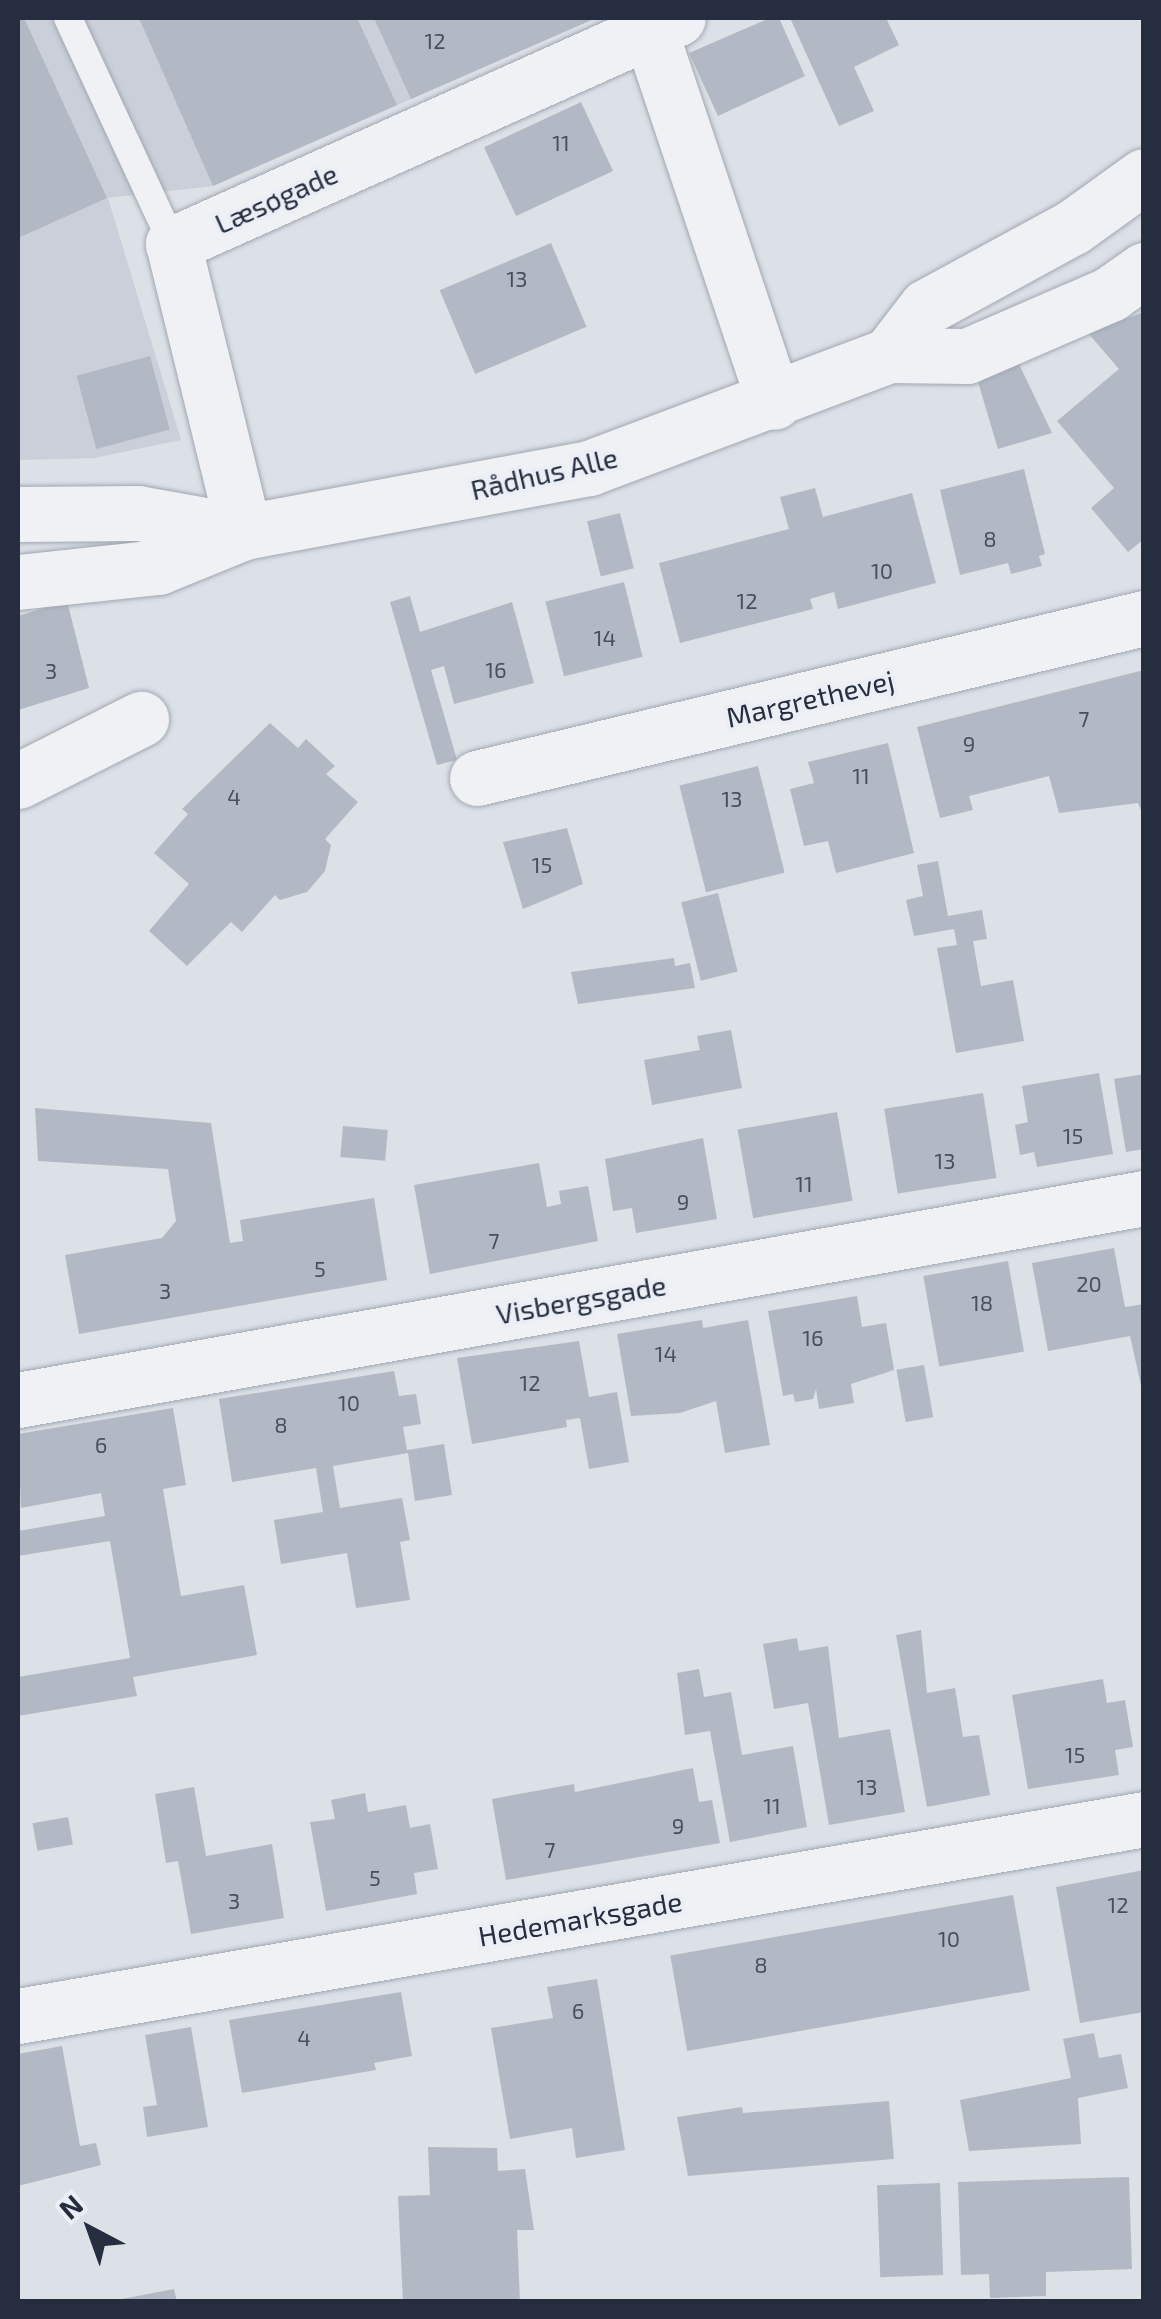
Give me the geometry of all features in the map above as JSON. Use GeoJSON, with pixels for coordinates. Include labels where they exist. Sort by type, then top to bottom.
{"type":"FeatureCollection","features":[{"type":"Feature","properties":{"kind":"street","name":"Læsøgade"},"geometry":{"type":"LineString","coordinates":[[173,244],[658,22],[774,402]]}},
{"type":"Feature","properties":{"kind":"street"},"geometry":{"type":"LineString","coordinates":[[889,356],[926,307],[1074,227],[1144,176]]}},
{"type":"Feature","properties":{"kind":"street"},"geometry":{"type":"LineString","coordinates":[[173,244],[244,532]]}},
{"type":"Feature","properties":{"kind":"street","name":"Rådhus Alle"},"geometry":{"type":"LineString","coordinates":[[18,582],[158,566],[244,532],[589,468],[889,356],[967,356],[1110,294],[1144,270]]}},
{"type":"Feature","properties":{"kind":"street","name":"Rådhus Alle"},"geometry":{"type":"LineString","coordinates":[[18,514],[138,513],[244,532]]}},
{"type":"Feature","properties":{"kind":"street","name":"Margrethevej"},"geometry":{"type":"LineString","coordinates":[[477,778],[1144,618]]}},
{"type":"Feature","properties":{"kind":"street"},"geometry":{"type":"LineString","coordinates":[[18,781],[141,719]]}},
{"type":"Feature","properties":{"kind":"street","name":"Visbergsgade"},"geometry":{"type":"LineString","coordinates":[[18,1400],[1144,1198]]}},
{"type":"Feature","properties":{"kind":"street","name":"Hedemarksgade"},"geometry":{"type":"LineString","coordinates":[[18,2016],[1144,1820]]}},
{"type":"Feature","properties":{"kind":"lane"},"geometry":{"type":"LineString","coordinates":[[68,18],[173,244]]}},
{"type":"Feature","properties":{"kind":"shaded area"},"geometry":{"type":"Polygon","coordinates":[[[18,18],[596,18],[213,186],[108,198],[181,440],[94,458],[18,460],[18,18]]]}},
{"type":"Feature","properties":{"kind":"building"},"geometry":{"type":"Polygon","coordinates":[[[24,18],[107,198],[18,238],[18,20],[24,18]]]}},
{"type":"Feature","properties":{"kind":"building"},"geometry":{"type":"Polygon","coordinates":[[[139,18],[357,18],[397,105],[213,186],[139,18]]]}},
{"type":"Feature","properties":{"kind":"building"},"geometry":{"type":"Polygon","coordinates":[[[374,18],[596,18],[411,99],[374,18]]]}},
{"type":"Feature","properties":{"kind":"building"},"geometry":{"type":"Polygon","coordinates":[[[770,18],[779,18],[805,76],[718,116],[689,53],[770,18]]]}},
{"type":"Feature","properties":{"kind":"building"},"geometry":{"type":"Polygon","coordinates":[[[790,18],[886,18],[899,45],[854,67],[874,111],[839,126],[790,18]]]}},
{"type":"Feature","properties":{"kind":"building"},"geometry":{"type":"Polygon","coordinates":[[[581,102],[613,171],[516,216],[484,147],[581,102]]]}},
{"type":"Feature","properties":{"kind":"building"},"geometry":{"type":"Polygon","coordinates":[[[551,243],[587,327],[475,374],[440,290],[551,243]]]}},
{"type":"Feature","properties":{"kind":"building"},"geometry":{"type":"Polygon","coordinates":[[[1144,312],[1144,539],[1128,552],[1091,508],[1114,488],[1057,421],[1119,369],[1088,333],[1144,312]]]}},
{"type":"Feature","properties":{"kind":"building"},"geometry":{"type":"Polygon","coordinates":[[[150,356],[170,429],[96,449],[77,376],[150,356]]]}},
{"type":"Feature","properties":{"kind":"building"},"geometry":{"type":"Polygon","coordinates":[[[1018,362],[1052,433],[998,449],[978,382],[1018,362]]]}},
{"type":"Feature","properties":{"kind":"building"},"geometry":{"type":"Polygon","coordinates":[[[1024,469],[1045,554],[1039,556],[1042,566],[1011,574],[1008,563],[960,575],[940,490],[1024,469]]]}},
{"type":"Feature","properties":{"kind":"building"},"geometry":{"type":"Polygon","coordinates":[[[815,488],[823,517],[912,493],[936,583],[838,609],[834,592],[810,599],[813,609],[680,643],[659,563],[789,529],[780,497],[815,488]]]}},
{"type":"Feature","properties":{"kind":"building"},"geometry":{"type":"Polygon","coordinates":[[[620,513],[634,568],[601,577],[587,521],[620,513]]]}},
{"type":"Feature","properties":{"kind":"building"},"geometry":{"type":"Polygon","coordinates":[[[624,582],[643,657],[564,676],[545,602],[624,582]]]}},
{"type":"Feature","properties":{"kind":"building"},"geometry":{"type":"Polygon","coordinates":[[[410,596],[420,632],[512,602],[534,683],[454,704],[444,666],[431,670],[457,760],[437,765],[390,602],[410,596]]]}},
{"type":"Feature","properties":{"kind":"building"},"geometry":{"type":"Polygon","coordinates":[[[67,601],[89,688],[18,710],[18,616],[67,601]]]}},
{"type":"Feature","properties":{"kind":"building"},"geometry":{"type":"Polygon","coordinates":[[[1144,670],[1144,818],[1138,803],[1059,813],[1049,776],[969,796],[973,810],[940,818],[917,727],[1144,670]]]}},
{"type":"Feature","properties":{"kind":"building"},"geometry":{"type":"Polygon","coordinates":[[[270,723],[298,748],[306,739],[335,766],[326,774],[358,802],[325,839],[331,845],[325,871],[307,892],[280,900],[275,895],[242,932],[231,922],[187,966],[149,931],[189,884],[154,853],[188,814],[182,809],[270,723]]]}},
{"type":"Feature","properties":{"kind":"building"},"geometry":{"type":"Polygon","coordinates":[[[888,743],[914,853],[836,873],[828,841],[804,846],[790,789],[814,783],[808,762],[888,743]]]}},
{"type":"Feature","properties":{"kind":"building"},"geometry":{"type":"Polygon","coordinates":[[[758,766],[785,873],[706,892],[679,786],[758,766]]]}},
{"type":"Feature","properties":{"kind":"building"},"geometry":{"type":"Polygon","coordinates":[[[567,828],[583,884],[523,909],[503,842],[567,828]]]}},
{"type":"Feature","properties":{"kind":"building"},"geometry":{"type":"Polygon","coordinates":[[[938,861],[948,916],[982,910],[987,939],[973,941],[981,986],[1013,980],[1024,1041],[956,1053],[937,948],[957,945],[954,929],[914,936],[906,900],[923,896],[917,865],[938,861]]]}},
{"type":"Feature","properties":{"kind":"building"},"geometry":{"type":"Polygon","coordinates":[[[718,893],[738,972],[701,981],[681,902],[718,893]]]}},
{"type":"Feature","properties":{"kind":"building"},"geometry":{"type":"Polygon","coordinates":[[[674,958],[675,966],[690,963],[695,988],[578,1004],[571,972],[674,958]]]}},
{"type":"Feature","properties":{"kind":"building"},"geometry":{"type":"Polygon","coordinates":[[[731,1030],[742,1088],[652,1105],[644,1060],[700,1050],[697,1036],[731,1030]]]}},
{"type":"Feature","properties":{"kind":"building"},"geometry":{"type":"Polygon","coordinates":[[[1099,1073],[1113,1154],[1037,1167],[1034,1152],[1020,1155],[1015,1125],[1028,1122],[1022,1086],[1099,1073]]]}},
{"type":"Feature","properties":{"kind":"building"},"geometry":{"type":"Polygon","coordinates":[[[1144,1074],[1144,1149],[1126,1152],[1114,1079],[1144,1074]]]}},
{"type":"Feature","properties":{"kind":"building"},"geometry":{"type":"Polygon","coordinates":[[[983,1093],[996,1178],[898,1194],[884,1109],[983,1093]]]}},
{"type":"Feature","properties":{"kind":"building"},"geometry":{"type":"Polygon","coordinates":[[[35,1108],[211,1123],[230,1243],[243,1241],[240,1220],[374,1198],[387,1280],[79,1334],[65,1255],[162,1238],[176,1221],[168,1169],[38,1161],[35,1108]]]}},
{"type":"Feature","properties":{"kind":"building"},"geometry":{"type":"Polygon","coordinates":[[[837,1112],[853,1201],[753,1218],[738,1130],[837,1112]]]}},
{"type":"Feature","properties":{"kind":"building"},"geometry":{"type":"Polygon","coordinates":[[[343,1126],[388,1130],[385,1161],[340,1157],[343,1126]]]}},
{"type":"Feature","properties":{"kind":"building"},"geometry":{"type":"Polygon","coordinates":[[[703,1138],[717,1219],[636,1233],[632,1208],[613,1211],[605,1159],[703,1138]]]}},
{"type":"Feature","properties":{"kind":"building"},"geometry":{"type":"Polygon","coordinates":[[[539,1163],[547,1207],[561,1204],[559,1191],[588,1186],[598,1241],[430,1274],[414,1185],[539,1163]]]}},
{"type":"Feature","properties":{"kind":"building"},"geometry":{"type":"Polygon","coordinates":[[[1114,1248],[1125,1307],[1144,1304],[1144,1399],[1130,1336],[1048,1351],[1032,1263],[1114,1248]]]}},
{"type":"Feature","properties":{"kind":"building"},"geometry":{"type":"Polygon","coordinates":[[[1008,1261],[1024,1352],[939,1367],[923,1276],[1008,1261]]]}},
{"type":"Feature","properties":{"kind":"building"},"geometry":{"type":"Polygon","coordinates":[[[857,1296],[862,1327],[886,1323],[894,1370],[851,1384],[854,1403],[819,1409],[816,1389],[813,1399],[795,1402],[793,1394],[783,1396],[768,1311],[857,1296]]]}},
{"type":"Feature","properties":{"kind":"building"},"geometry":{"type":"Polygon","coordinates":[[[702,1320],[703,1328],[748,1320],[770,1445],[725,1453],[716,1401],[680,1413],[631,1416],[617,1334],[702,1320]]]}},
{"type":"Feature","properties":{"kind":"building"},"geometry":{"type":"Polygon","coordinates":[[[579,1341],[589,1397],[617,1392],[629,1462],[589,1469],[580,1418],[566,1420],[567,1427],[472,1444],[457,1358],[579,1341]]]}},
{"type":"Feature","properties":{"kind":"building"},"geometry":{"type":"Polygon","coordinates":[[[924,1365],[933,1417],[906,1422],[896,1370],[924,1365]]]}},
{"type":"Feature","properties":{"kind":"building"},"geometry":{"type":"Polygon","coordinates":[[[394,1371],[399,1396],[416,1394],[421,1424],[403,1427],[407,1450],[444,1444],[452,1495],[415,1501],[408,1453],[333,1466],[340,1508],[402,1498],[410,1540],[400,1542],[410,1600],[356,1608],[347,1553],[281,1564],[274,1520],[323,1512],[316,1468],[232,1482],[219,1399],[394,1371]]]}},
{"type":"Feature","properties":{"kind":"building"},"geometry":{"type":"Polygon","coordinates":[[[173,1408],[186,1485],[163,1489],[181,1596],[244,1585],[257,1655],[133,1677],[137,1696],[18,1716],[18,1677],[130,1658],[110,1541],[18,1556],[18,1531],[105,1516],[101,1493],[21,1508],[18,1434],[173,1408]]]}},
{"type":"Feature","properties":{"kind":"building"},"geometry":{"type":"Polygon","coordinates":[[[921,1630],[927,1693],[955,1688],[963,1737],[979,1735],[990,1795],[927,1807],[896,1635],[921,1630]]]}},
{"type":"Feature","properties":{"kind":"building"},"geometry":{"type":"Polygon","coordinates":[[[797,1638],[799,1651],[828,1646],[839,1738],[890,1729],[905,1812],[829,1825],[808,1703],[774,1709],[763,1644],[797,1638]]]}},
{"type":"Feature","properties":{"kind":"building"},"geometry":{"type":"Polygon","coordinates":[[[699,1669],[704,1697],[731,1692],[742,1755],[793,1746],[807,1827],[730,1842],[710,1731],[685,1735],[677,1673],[699,1669]]]}},
{"type":"Feature","properties":{"kind":"building"},"geometry":{"type":"Polygon","coordinates":[[[1103,1679],[1107,1703],[1125,1700],[1133,1747],[1115,1750],[1119,1775],[1028,1789],[1012,1695],[1103,1679]]]}},
{"type":"Feature","properties":{"kind":"building"},"geometry":{"type":"Polygon","coordinates":[[[693,1768],[699,1802],[712,1800],[720,1843],[506,1880],[492,1799],[574,1784],[575,1792],[693,1768]]]}},
{"type":"Feature","properties":{"kind":"building"},"geometry":{"type":"Polygon","coordinates":[[[194,1787],[206,1856],[272,1844],[284,1918],[191,1934],[178,1861],[166,1863],[155,1794],[194,1787]]]}},
{"type":"Feature","properties":{"kind":"building"},"geometry":{"type":"Polygon","coordinates":[[[365,1793],[368,1812],[406,1805],[410,1828],[430,1824],[438,1869],[414,1873],[417,1894],[326,1911],[310,1822],[335,1819],[331,1800],[365,1793]]]}},
{"type":"Feature","properties":{"kind":"building"},"geometry":{"type":"Polygon","coordinates":[[[68,1817],[73,1845],[37,1851],[33,1823],[68,1817]]]}},
{"type":"Feature","properties":{"kind":"building"},"geometry":{"type":"Polygon","coordinates":[[[1144,1870],[1144,2012],[1080,2023],[1056,1887],[1144,1870]]]}},
{"type":"Feature","properties":{"kind":"building"},"geometry":{"type":"Polygon","coordinates":[[[1013,1895],[1030,1991],[687,2051],[670,1955],[1013,1895]]]}},
{"type":"Feature","properties":{"kind":"building"},"geometry":{"type":"Polygon","coordinates":[[[597,1979],[625,2150],[576,2158],[572,2128],[510,2139],[491,2028],[553,2018],[547,1987],[597,1979]]]}},
{"type":"Feature","properties":{"kind":"building"},"geometry":{"type":"Polygon","coordinates":[[[401,1992],[412,2056],[374,2063],[376,2070],[242,2093],[229,2020],[401,1992]]]}},
{"type":"Feature","properties":{"kind":"building"},"geometry":{"type":"Polygon","coordinates":[[[191,2027],[208,2127],[147,2137],[143,2107],[157,2105],[145,2035],[191,2027]]]}},
{"type":"Feature","properties":{"kind":"building"},"geometry":{"type":"Polygon","coordinates":[[[1094,2033],[1099,2058],[1121,2054],[1128,2088],[1078,2098],[1081,2144],[969,2151],[960,2100],[1071,2078],[1063,2039],[1094,2033]]]}},
{"type":"Feature","properties":{"kind":"building"},"geometry":{"type":"Polygon","coordinates":[[[62,2046],[80,2146],[96,2143],[101,2165],[18,2186],[18,2054],[62,2046]]]}},
{"type":"Feature","properties":{"kind":"building"},"geometry":{"type":"Polygon","coordinates":[[[889,2101],[894,2159],[688,2176],[677,2117],[742,2107],[743,2113],[889,2101]]]}},
{"type":"Feature","properties":{"kind":"building"},"geometry":{"type":"Polygon","coordinates":[[[428,2147],[497,2148],[498,2171],[525,2169],[534,2230],[517,2230],[520,2302],[403,2302],[398,2196],[430,2195],[428,2147]]]}},
{"type":"Feature","properties":{"kind":"building"},"geometry":{"type":"Polygon","coordinates":[[[1129,2177],[1132,2269],[1046,2272],[1046,2296],[990,2298],[989,2274],[961,2275],[958,2182],[1129,2177]]]}},
{"type":"Feature","properties":{"kind":"building"},"geometry":{"type":"Polygon","coordinates":[[[940,2183],[943,2275],[880,2277],[877,2185],[940,2183]]]}},
{"type":"Feature","properties":{"kind":"building"},"geometry":{"type":"Polygon","coordinates":[[[174,2289],[177,2302],[117,2300],[174,2289]]]}}]}
